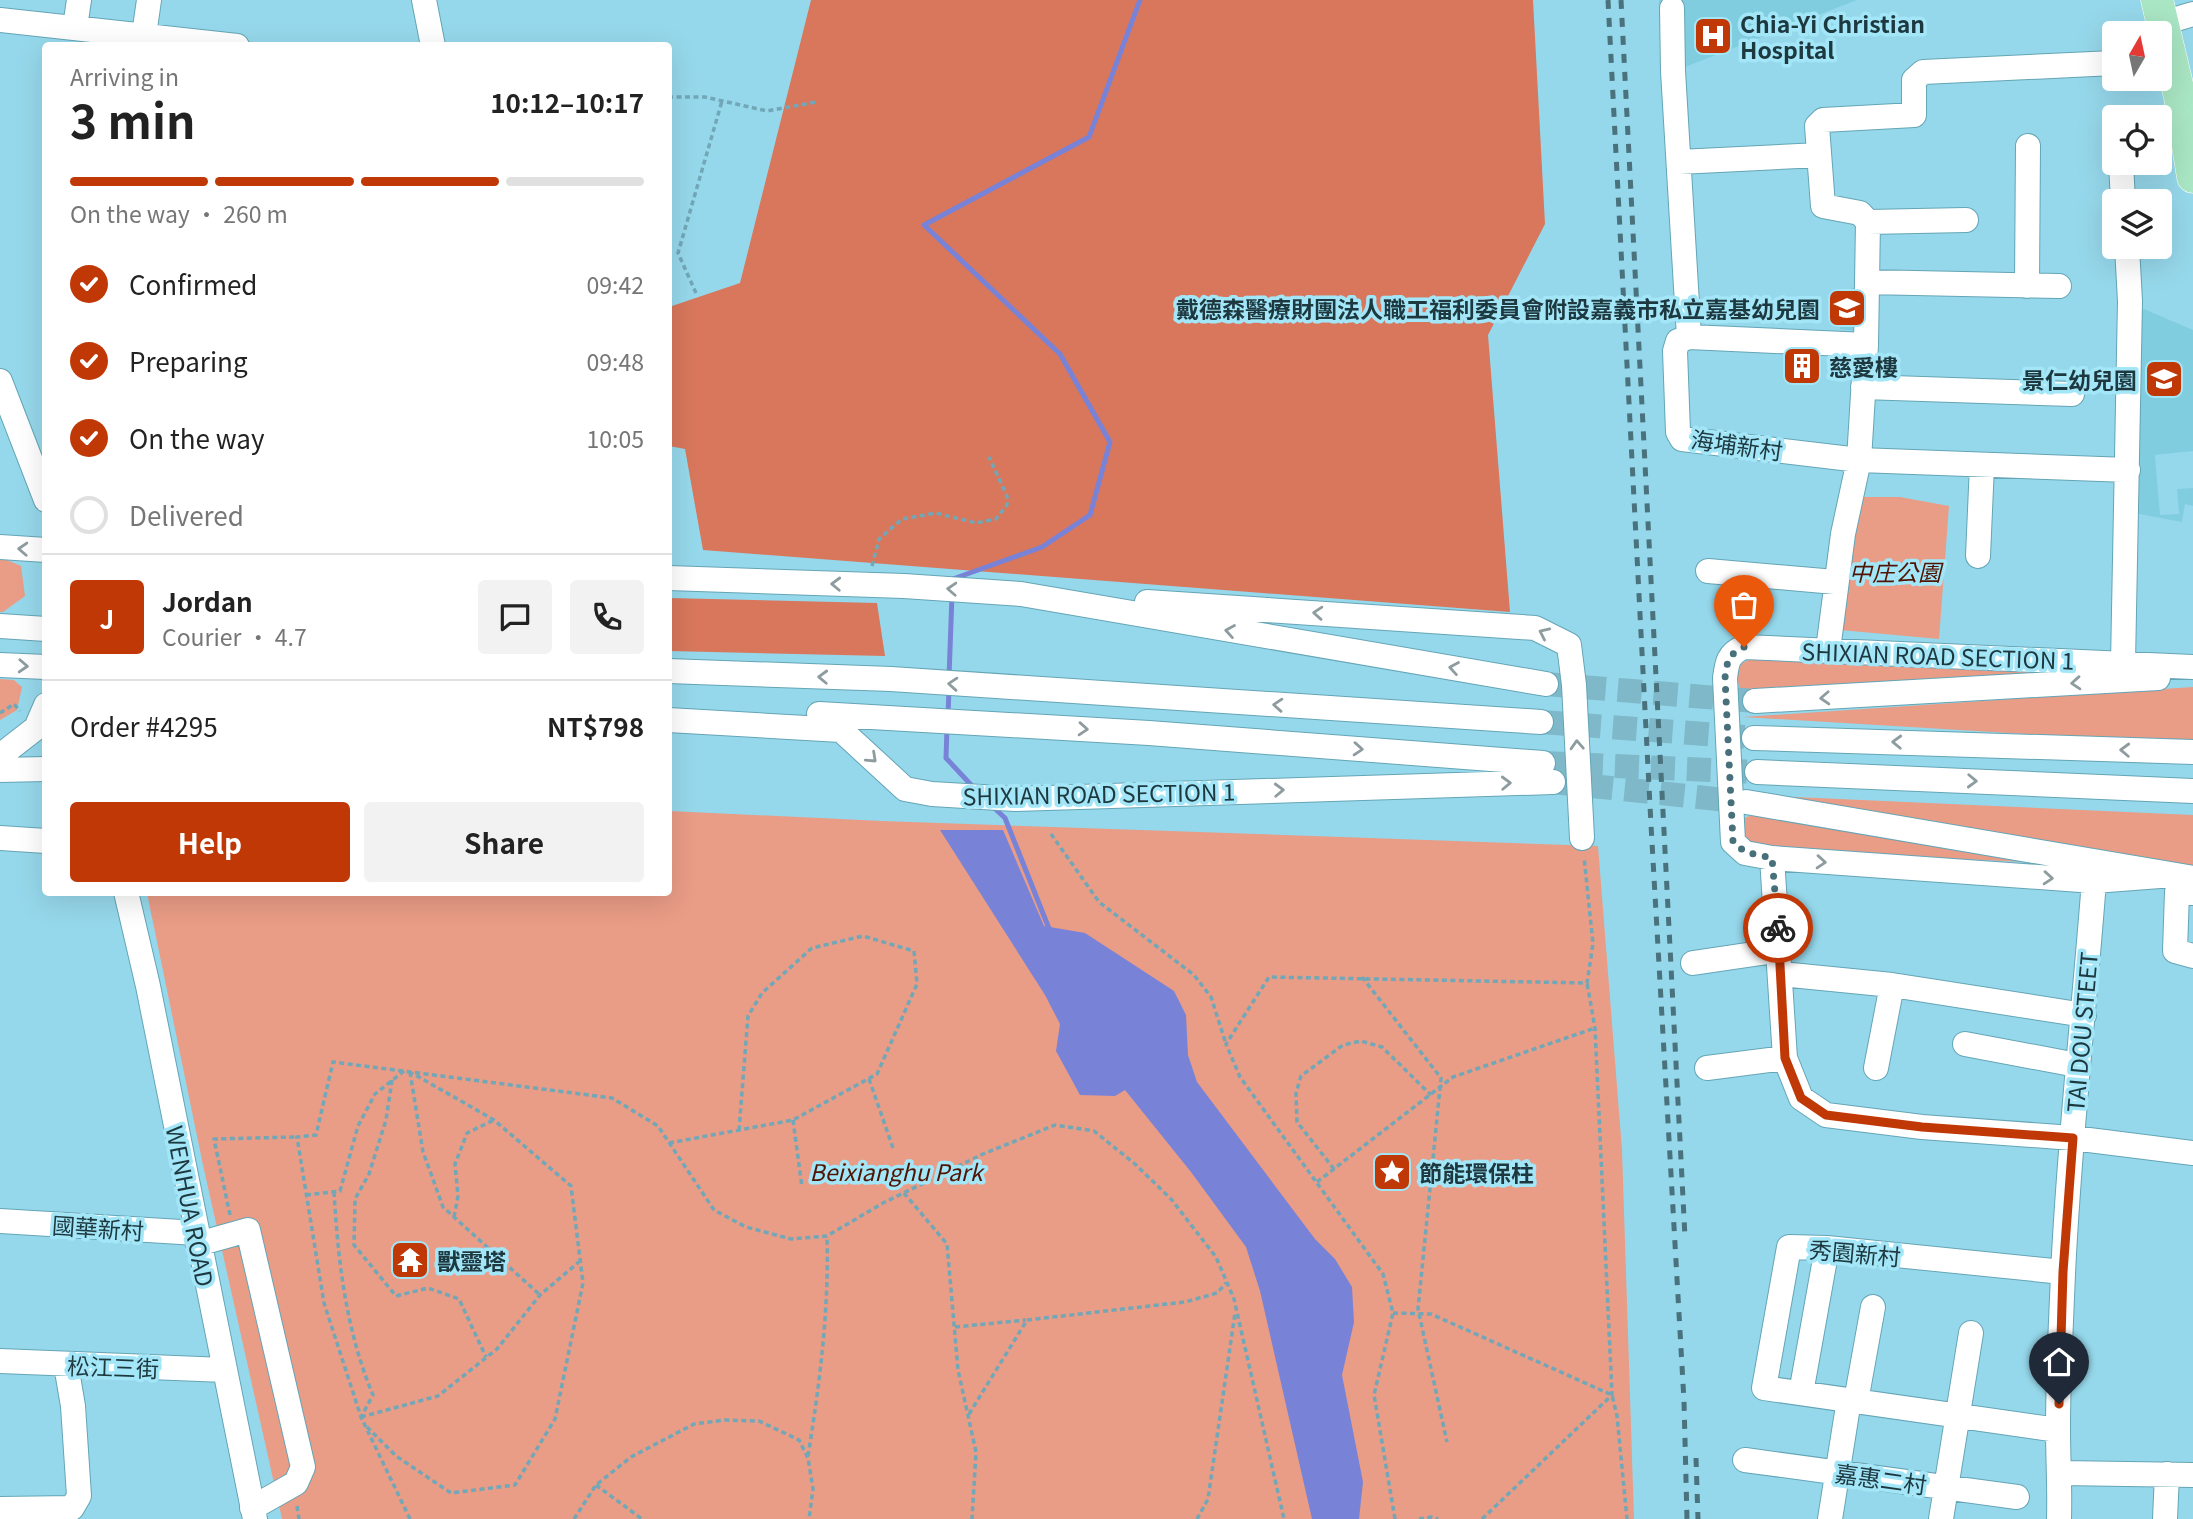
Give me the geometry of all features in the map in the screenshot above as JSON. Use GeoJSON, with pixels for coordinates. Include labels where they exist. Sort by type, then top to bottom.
{"type":"FeatureCollection","features":[{"type":"Feature","properties":{"kind":"main road"},"geometry":{"type":"LineString","coordinates":[[2172,60],[2187,102],[2193,177]]}},
{"type":"Feature","properties":{"kind":"street"},"geometry":{"type":"LineString","coordinates":[[75,27],[79,0]]}},
{"type":"Feature","properties":{"kind":"street"},"geometry":{"type":"LineString","coordinates":[[144,35],[149,0]]}},
{"type":"Feature","properties":{"kind":"street"},"geometry":{"type":"LineString","coordinates":[[424,0],[432,42]]}},
{"type":"Feature","properties":{"kind":"street"},"geometry":{"type":"LineString","coordinates":[[1672,8],[1673,71],[1689,337],[1866,345]]}},
{"type":"Feature","properties":{"kind":"street"},"geometry":{"type":"LineString","coordinates":[[2172,26],[2193,14]]}},
{"type":"Feature","properties":{"kind":"street"},"geometry":{"type":"LineString","coordinates":[[0,20],[203,42]]}},
{"type":"Feature","properties":{"kind":"street"},"geometry":{"type":"LineString","coordinates":[[1828,650],[1835,582],[1859,460],[1866,345],[1868,222],[1860,213],[1823,206],[1817,126],[1823,120],[1920,124],[1914,80],[1923,72],[2102,64]]}},
{"type":"Feature","properties":{"kind":"street"},"geometry":{"type":"LineString","coordinates":[[2027,286],[2028,146]]}},
{"type":"Feature","properties":{"kind":"street"},"geometry":{"type":"LineString","coordinates":[[1679,162],[1819,155]]}},
{"type":"Feature","properties":{"kind":"street"},"geometry":{"type":"LineString","coordinates":[[1868,222],[1966,220]]}},
{"type":"Feature","properties":{"kind":"street"},"geometry":{"type":"LineString","coordinates":[[2123,663],[2130,301],[2128,259]]}},
{"type":"Feature","properties":{"kind":"street"},"geometry":{"type":"LineString","coordinates":[[1867,282],[2059,286]]}},
{"type":"Feature","properties":{"kind":"street","name":"海埔新村"},"geometry":{"type":"LineString","coordinates":[[1689,337],[1678,341],[1675,351],[1678,432],[1682,439],[1859,460],[2128,470]]}},
{"type":"Feature","properties":{"kind":"street"},"geometry":{"type":"LineString","coordinates":[[0,381],[42,490]]}},
{"type":"Feature","properties":{"kind":"street"},"geometry":{"type":"LineString","coordinates":[[1863,387],[2072,394]]}},
{"type":"Feature","properties":{"kind":"street"},"geometry":{"type":"LineString","coordinates":[[1978,556],[1982,465]]}},
{"type":"Feature","properties":{"kind":"street"},"geometry":{"type":"LineString","coordinates":[[0,547],[42,550]]}},
{"type":"Feature","properties":{"kind":"street"},"geometry":{"type":"LineString","coordinates":[[1708,571],[1835,582]]}},
{"type":"Feature","properties":{"kind":"street"},"geometry":{"type":"LineString","coordinates":[[672,578],[904,586],[1535,628],[1569,645],[1574,685],[1582,838]]}},
{"type":"Feature","properties":{"kind":"street"},"geometry":{"type":"LineString","coordinates":[[1011,593],[1546,684]]}},
{"type":"Feature","properties":{"kind":"street"},"geometry":{"type":"LineString","coordinates":[[0,626],[42,629]]}},
{"type":"Feature","properties":{"kind":"street","name":"SHIXIAN ROAD SECTION 1"},"geometry":{"type":"LineString","coordinates":[[2183,876],[2094,881],[1772,858],[1745,852],[1733,842],[1725,678],[1727,659],[1733,652],[1744,647],[2193,667]]}},
{"type":"Feature","properties":{"kind":"street"},"geometry":{"type":"LineString","coordinates":[[0,665],[42,667]]}},
{"type":"Feature","properties":{"kind":"street"},"geometry":{"type":"LineString","coordinates":[[672,671],[891,679],[1541,722]]}},
{"type":"Feature","properties":{"kind":"street","name":"SHIXIAN ROAD SECTION 1"},"geometry":{"type":"LineString","coordinates":[[1755,701],[1919,693],[2193,674]]}},
{"type":"Feature","properties":{"kind":"street","name":"SHIXIAN ROAD SECTION 1"},"geometry":{"type":"LineString","coordinates":[[672,704],[1014,725],[1548,772],[1015,799],[932,794],[905,789],[841,730],[672,720]]}},
{"type":"Feature","properties":{"kind":"street"},"geometry":{"type":"LineString","coordinates":[[0,756],[36,728],[42,714]]}},
{"type":"Feature","properties":{"kind":"street"},"geometry":{"type":"LineString","coordinates":[[1754,738],[2193,752]]}},
{"type":"Feature","properties":{"kind":"street"},"geometry":{"type":"LineString","coordinates":[[0,770],[42,769]]}},
{"type":"Feature","properties":{"kind":"street"},"geometry":{"type":"LineString","coordinates":[[1757,772],[2193,791]]}},
{"type":"Feature","properties":{"kind":"street","name":"SHIXIAN ROAD SECTION 1"},"geometry":{"type":"LineString","coordinates":[[1746,802],[2183,876]]}},
{"type":"Feature","properties":{"kind":"street"},"geometry":{"type":"LineString","coordinates":[[0,838],[42,841]]}},
{"type":"Feature","properties":{"kind":"street"},"geometry":{"type":"LineString","coordinates":[[1772,858],[1781,962],[1785,1058],[1801,1098],[1826,1115],[1922,1127],[2073,1138],[2193,1153]]}},
{"type":"Feature","properties":{"kind":"street","name":"TAI DOU STEET"},"geometry":{"type":"LineString","coordinates":[[2059,1519],[2061,1473],[2058,1430],[2063,1272],[2077,1065],[2084,1014],[2094,881]]}},
{"type":"Feature","properties":{"kind":"street"},"geometry":{"type":"LineString","coordinates":[[2193,893],[2177,892],[2175,951],[2193,956]]}},
{"type":"Feature","properties":{"kind":"street","name":"WENHUA ROAD"},"geometry":{"type":"LineString","coordinates":[[127,896],[148,986],[253,1514]]}},
{"type":"Feature","properties":{"kind":"street"},"geometry":{"type":"LineString","coordinates":[[1693,963],[1781,962],[1892,985],[2084,1014]]}},
{"type":"Feature","properties":{"kind":"street"},"geometry":{"type":"LineString","coordinates":[[1876,1068],[1892,985]]}},
{"type":"Feature","properties":{"kind":"street"},"geometry":{"type":"LineString","coordinates":[[1965,1044],[2077,1065]]}},
{"type":"Feature","properties":{"kind":"street"},"geometry":{"type":"LineString","coordinates":[[1707,1068],[1785,1058]]}},
{"type":"Feature","properties":{"kind":"street","name":"國華新村"},"geometry":{"type":"LineString","coordinates":[[0,1221],[197,1239],[234,1234]]}},
{"type":"Feature","properties":{"kind":"street"},"geometry":{"type":"LineString","coordinates":[[234,1234],[248,1230],[303,1467],[296,1483],[253,1514]]}},
{"type":"Feature","properties":{"kind":"street","name":"秀園新村"},"geometry":{"type":"LineString","coordinates":[[1801,1393],[1765,1388],[1789,1247],[1827,1248],[2063,1272]]}},
{"type":"Feature","properties":{"kind":"street"},"geometry":{"type":"LineString","coordinates":[[1827,1248],[1801,1393],[2058,1430]]}},
{"type":"Feature","properties":{"kind":"street"},"geometry":{"type":"LineString","coordinates":[[1830,1519],[1873,1307]]}},
{"type":"Feature","properties":{"kind":"street"},"geometry":{"type":"LineString","coordinates":[[1941,1519],[1971,1333]]}},
{"type":"Feature","properties":{"kind":"street","name":"松江三街"},"geometry":{"type":"LineString","coordinates":[[0,1362],[225,1370]]}},
{"type":"Feature","properties":{"kind":"street"},"geometry":{"type":"LineString","coordinates":[[0,1509],[72,1514],[79,1496],[74,1406],[66,1364]]}},
{"type":"Feature","properties":{"kind":"street","name":"嘉惠二村"},"geometry":{"type":"LineString","coordinates":[[1745,1460],[2017,1496]]}},
{"type":"Feature","properties":{"kind":"street"},"geometry":{"type":"LineString","coordinates":[[2061,1473],[2193,1475]]}},
{"type":"Feature","properties":{"kind":"street"},"geometry":{"type":"LineString","coordinates":[[2165,1519],[2167,1474]]}},
{"type":"Feature","properties":{"kind":"path"},"geometry":{"type":"LineString","coordinates":[[672,97],[705,97],[767,111],[816,102]]}},
{"type":"Feature","properties":{"kind":"path"},"geometry":{"type":"LineString","coordinates":[[696,293],[678,253],[722,101]]}},
{"type":"Feature","properties":{"kind":"path"},"geometry":{"type":"LineString","coordinates":[[867,585],[879,539],[902,519],[936,513],[976,523],[996,519],[1007,505],[1007,496],[989,457]]}},
{"type":"Feature","properties":{"kind":"path"},"geometry":{"type":"LineString","coordinates":[[0,713],[14,704]]}},
{"type":"Feature","properties":{"kind":"path"},"geometry":{"type":"LineString","coordinates":[[1051,834],[1099,902],[1194,975],[1211,997],[1240,1077],[1383,1274],[1393,1312],[1374,1395],[1395,1519]]}},
{"type":"Feature","properties":{"kind":"path"},"geometry":{"type":"LineString","coordinates":[[1582,838],[1592,944],[1587,983],[1595,1028],[1612,1395],[1617,1416],[1627,1519]]}},
{"type":"Feature","properties":{"kind":"path"},"geometry":{"type":"LineString","coordinates":[[669,1143],[793,1120],[877,1074],[917,984],[914,951],[863,936],[812,948],[762,993],[748,1016],[739,1130]]}},
{"type":"Feature","properties":{"kind":"path"},"geometry":{"type":"LineString","coordinates":[[1226,1044],[1269,976],[1587,983]]}},
{"type":"Feature","properties":{"kind":"path"},"geometry":{"type":"LineString","coordinates":[[1362,977],[1441,1078],[1418,1310],[1447,1441]]}},
{"type":"Feature","properties":{"kind":"path"},"geometry":{"type":"LineString","coordinates":[[1317,1182],[1453,1077],[1595,1028]]}},
{"type":"Feature","properties":{"kind":"path"},"geometry":{"type":"LineString","coordinates":[[1334,1169],[1297,1122],[1296,1093],[1301,1076],[1343,1045],[1361,1041],[1382,1047],[1431,1094]]}},
{"type":"Feature","properties":{"kind":"path"},"geometry":{"type":"LineString","coordinates":[[234,1234],[214,1139],[316,1136],[333,1062],[612,1098],[658,1126],[714,1210],[746,1227],[791,1240],[827,1236],[904,1193],[983,1154],[1055,1125],[1094,1131],[1135,1164],[1171,1199],[1216,1257],[1236,1310],[1284,1519]]}},
{"type":"Feature","properties":{"kind":"path"},"geometry":{"type":"LineString","coordinates":[[306,1195],[341,1191],[358,1126],[375,1094],[404,1071]]}},
{"type":"Feature","properties":{"kind":"path"},"geometry":{"type":"LineString","coordinates":[[364,1424],[396,1456],[451,1493],[516,1485],[555,1419],[583,1283],[571,1186],[494,1120],[410,1072]]}},
{"type":"Feature","properties":{"kind":"path"},"geometry":{"type":"LineString","coordinates":[[410,1072],[423,1152],[443,1207],[540,1295]]}},
{"type":"Feature","properties":{"kind":"path"},"geometry":{"type":"LineString","coordinates":[[869,1079],[893,1148]]}},
{"type":"Feature","properties":{"kind":"path"},"geometry":{"type":"LineString","coordinates":[[392,1080],[386,1120],[369,1174],[355,1199],[354,1245],[396,1296],[428,1289],[459,1299],[486,1357]]}},
{"type":"Feature","properties":{"kind":"path"},"geometry":{"type":"LineString","coordinates":[[454,1216],[458,1196],[454,1164],[467,1133],[494,1120]]}},
{"type":"Feature","properties":{"kind":"path"},"geometry":{"type":"LineString","coordinates":[[793,1120],[802,1187]]}},
{"type":"Feature","properties":{"kind":"path"},"geometry":{"type":"LineString","coordinates":[[297,1137],[324,1303],[361,1417],[410,1519]]}},
{"type":"Feature","properties":{"kind":"path"},"geometry":{"type":"LineString","coordinates":[[334,1192],[338,1259],[359,1363],[373,1395],[361,1417]]}},
{"type":"Feature","properties":{"kind":"path"},"geometry":{"type":"LineString","coordinates":[[904,1193],[947,1244],[958,1370],[976,1452],[972,1519]]}},
{"type":"Feature","properties":{"kind":"path"},"geometry":{"type":"LineString","coordinates":[[808,1458],[825,1348],[829,1285],[827,1236]]}},
{"type":"Feature","properties":{"kind":"path"},"geometry":{"type":"LineString","coordinates":[[361,1417],[438,1396],[497,1349],[540,1295],[580,1261]]}},
{"type":"Feature","properties":{"kind":"path"},"geometry":{"type":"LineString","coordinates":[[955,1327],[1185,1302],[1217,1293],[1226,1282]]}},
{"type":"Feature","properties":{"kind":"path"},"geometry":{"type":"LineString","coordinates":[[1197,1519],[1208,1499],[1236,1310]]}},
{"type":"Feature","properties":{"kind":"path"},"geometry":{"type":"LineString","coordinates":[[1393,1312],[1431,1314],[1612,1395]]}},
{"type":"Feature","properties":{"kind":"path"},"geometry":{"type":"LineString","coordinates":[[969,1414],[1027,1320]]}},
{"type":"Feature","properties":{"kind":"path"},"geometry":{"type":"LineString","coordinates":[[1482,1519],[1612,1395]]}},
{"type":"Feature","properties":{"kind":"path"},"geometry":{"type":"LineString","coordinates":[[575,1519],[596,1485],[631,1457],[694,1424],[725,1420],[759,1421],[799,1440],[808,1458],[813,1489],[809,1519]]}},
{"type":"Feature","properties":{"kind":"path"},"geometry":{"type":"LineString","coordinates":[[596,1485],[642,1519]]}},
{"type":"Feature","properties":{"kind":"path"},"geometry":{"type":"LineString","coordinates":[[1419,1519],[1438,1519]]}},
{"type":"Feature","properties":{"kind":"shaded area"},"geometry":{"type":"Polygon","coordinates":[[[811,0],[1533,0],[1545,224],[1488,335],[1510,612],[703,550],[685,449],[672,447],[672,306],[740,283],[811,0]]]}},
{"type":"Feature","properties":{"kind":"shaded area","name":"Chia-Yi Christian Hospital"},"geometry":{"type":"Polygon","coordinates":[[[1659,0],[1857,0],[1662,76],[1659,0]]]}},
{"type":"Feature","properties":{"kind":"shaded area","name":"戴德森醫療財團法人職工福利委員會附設嘉義市私立嘉基幼兒園"},"geometry":{"type":"Polygon","coordinates":[[[1859,285],[1855,331],[1840,329],[1831,299],[1859,285]]]}},
{"type":"Feature","properties":{"kind":"shaded area","name":"景仁幼兒園"},"geometry":{"type":"Polygon","coordinates":[[[2144,309],[2193,330],[2193,451],[2155,455],[2160,515],[2179,514],[2177,489],[2193,488],[2193,506],[2185,504],[2182,522],[2134,513],[2136,318],[2144,309]]]}},
{"type":"Feature","properties":{"kind":"shaded area"},"geometry":{"type":"Polygon","coordinates":[[[672,598],[877,603],[885,656],[672,651],[672,598]]]}},
{"type":"Feature","properties":{"kind":"green space","name":"中庄公園"},"geometry":{"type":"Polygon","coordinates":[[[1860,497],[1900,497],[1949,506],[1939,639],[1840,630],[1860,497]]]}},
{"type":"Feature","properties":{"kind":"green space"},"geometry":{"type":"Polygon","coordinates":[[[0,557],[21,566],[25,596],[3,612],[0,612],[0,557]]]}},
{"type":"Feature","properties":{"kind":"green space"},"geometry":{"type":"Polygon","coordinates":[[[1752,658],[2094,674],[1753,696],[1740,690],[1737,677],[1741,664],[1752,658]]]}},
{"type":"Feature","properties":{"kind":"green space"},"geometry":{"type":"Polygon","coordinates":[[[0,679],[14,680],[22,687],[17,710],[0,720],[0,679]]]}},
{"type":"Feature","properties":{"kind":"green space"},"geometry":{"type":"Polygon","coordinates":[[[2193,687],[2193,744],[1743,717],[2193,687]]]}},
{"type":"Feature","properties":{"kind":"green space"},"geometry":{"type":"Polygon","coordinates":[[[1748,795],[2193,815],[2193,868],[1748,795]]]}},
{"type":"Feature","properties":{"kind":"green space","name":"Beixianghu Park"},"geometry":{"type":"Polygon","coordinates":[[[672,811],[1598,846],[1622,1150],[1634,1519],[282,1519],[203,1165],[148,896],[672,896],[672,811]]]}},
{"type":"Feature","properties":{"kind":"green space"},"geometry":{"type":"Polygon","coordinates":[[[1754,814],[2075,864],[1773,851],[1749,845],[1739,825],[1754,814]]]}},
{"type":"Feature","properties":{"kind":"water"},"geometry":{"type":"Polygon","coordinates":[[[940,830],[1003,830],[1044,926],[1085,933],[1174,991],[1186,1015],[1188,1055],[1197,1082],[1315,1239],[1335,1259],[1352,1287],[1354,1322],[1342,1375],[1363,1482],[1359,1519],[1312,1519],[1260,1291],[1246,1247],[1191,1172],[1125,1090],[1115,1096],[1080,1095],[1056,1051],[1060,1024],[1045,995],[940,830]]]}},
{"type":"Feature","properties":{"kind":"waterway"},"geometry":{"type":"LineString","coordinates":[[953,579],[1042,547],[1090,515],[1110,442],[1060,354],[924,225],[1089,137],[1140,0]]}},
{"type":"Feature","properties":{"kind":"waterway"},"geometry":{"type":"LineString","coordinates":[[949,677],[952,595]]}},
{"type":"Feature","properties":{"kind":"waterway"},"geometry":{"type":"LineString","coordinates":[[948,715],[949,690]]}},
{"type":"Feature","properties":{"kind":"waterway"},"geometry":{"type":"LineString","coordinates":[[947,728],[946,758],[974,788]]}},
{"type":"Feature","properties":{"kind":"waterway"},"geometry":{"type":"LineString","coordinates":[[991,805],[1005,818],[1050,931]]}},
{"type":"Feature","properties":{"kind":"tunnel"},"geometry":{"type":"LineString","coordinates":[[1546,684],[1755,701]]}},
{"type":"Feature","properties":{"kind":"tunnel"},"geometry":{"type":"LineString","coordinates":[[1541,722],[1746,737]]}},
{"type":"Feature","properties":{"kind":"tunnel"},"geometry":{"type":"LineString","coordinates":[[1543,763],[1757,772]]}},
{"type":"Feature","properties":{"kind":"tunnel"},"geometry":{"type":"LineString","coordinates":[[1553,782],[1746,802]]}},
{"type":"Feature","properties":{"kind":"railway"},"geometry":{"type":"LineString","coordinates":[[1608,0],[1684,1401],[1687,1519]]}},
{"type":"Feature","properties":{"kind":"railway"},"geometry":{"type":"LineString","coordinates":[[1621,0],[1685,1237]]}},
{"type":"Feature","properties":{"kind":"railway"},"geometry":{"type":"LineString","coordinates":[[1696,1458],[1698,1519]]}},
{"type":"Feature","properties":{"kind":"way so far"},"geometry":{"type":"LineString","coordinates":[[1744,647],[1733,652],[1727,659],[1725,678],[1733,842],[1745,852],[1772,858],[1778,928]]}},
{"type":"Feature","properties":{"kind":"place","name":"Chia-Yi Christian Hospital"},"geometry":{"type":"Point","coordinates":[1713,36]}},
{"type":"Feature","properties":{"kind":"place","name":"戴德森醫療財團法人職工福利委員會附設嘉義市私立嘉基幼兒園"},"geometry":{"type":"Point","coordinates":[1847,308]}},
{"type":"Feature","properties":{"kind":"place","name":"慈愛樓"},"geometry":{"type":"Point","coordinates":[1802,366]}},
{"type":"Feature","properties":{"kind":"place","name":"景仁幼兒園"},"geometry":{"type":"Point","coordinates":[2164,379]}},
{"type":"Feature","properties":{"kind":"place","name":"節能環保柱"},"geometry":{"type":"Point","coordinates":[1392,1172]}},
{"type":"Feature","properties":{"kind":"place","name":"獸靈塔"},"geometry":{"type":"Point","coordinates":[410,1260]}},
{"type":"Feature","properties":{"kind":"route"},"geometry":{"type":"LineString","coordinates":[[1778,928],[1785,1058],[1801,1098],[1826,1115],[1922,1127],[2073,1138],[2063,1272],[2059,1404]]}}]}
